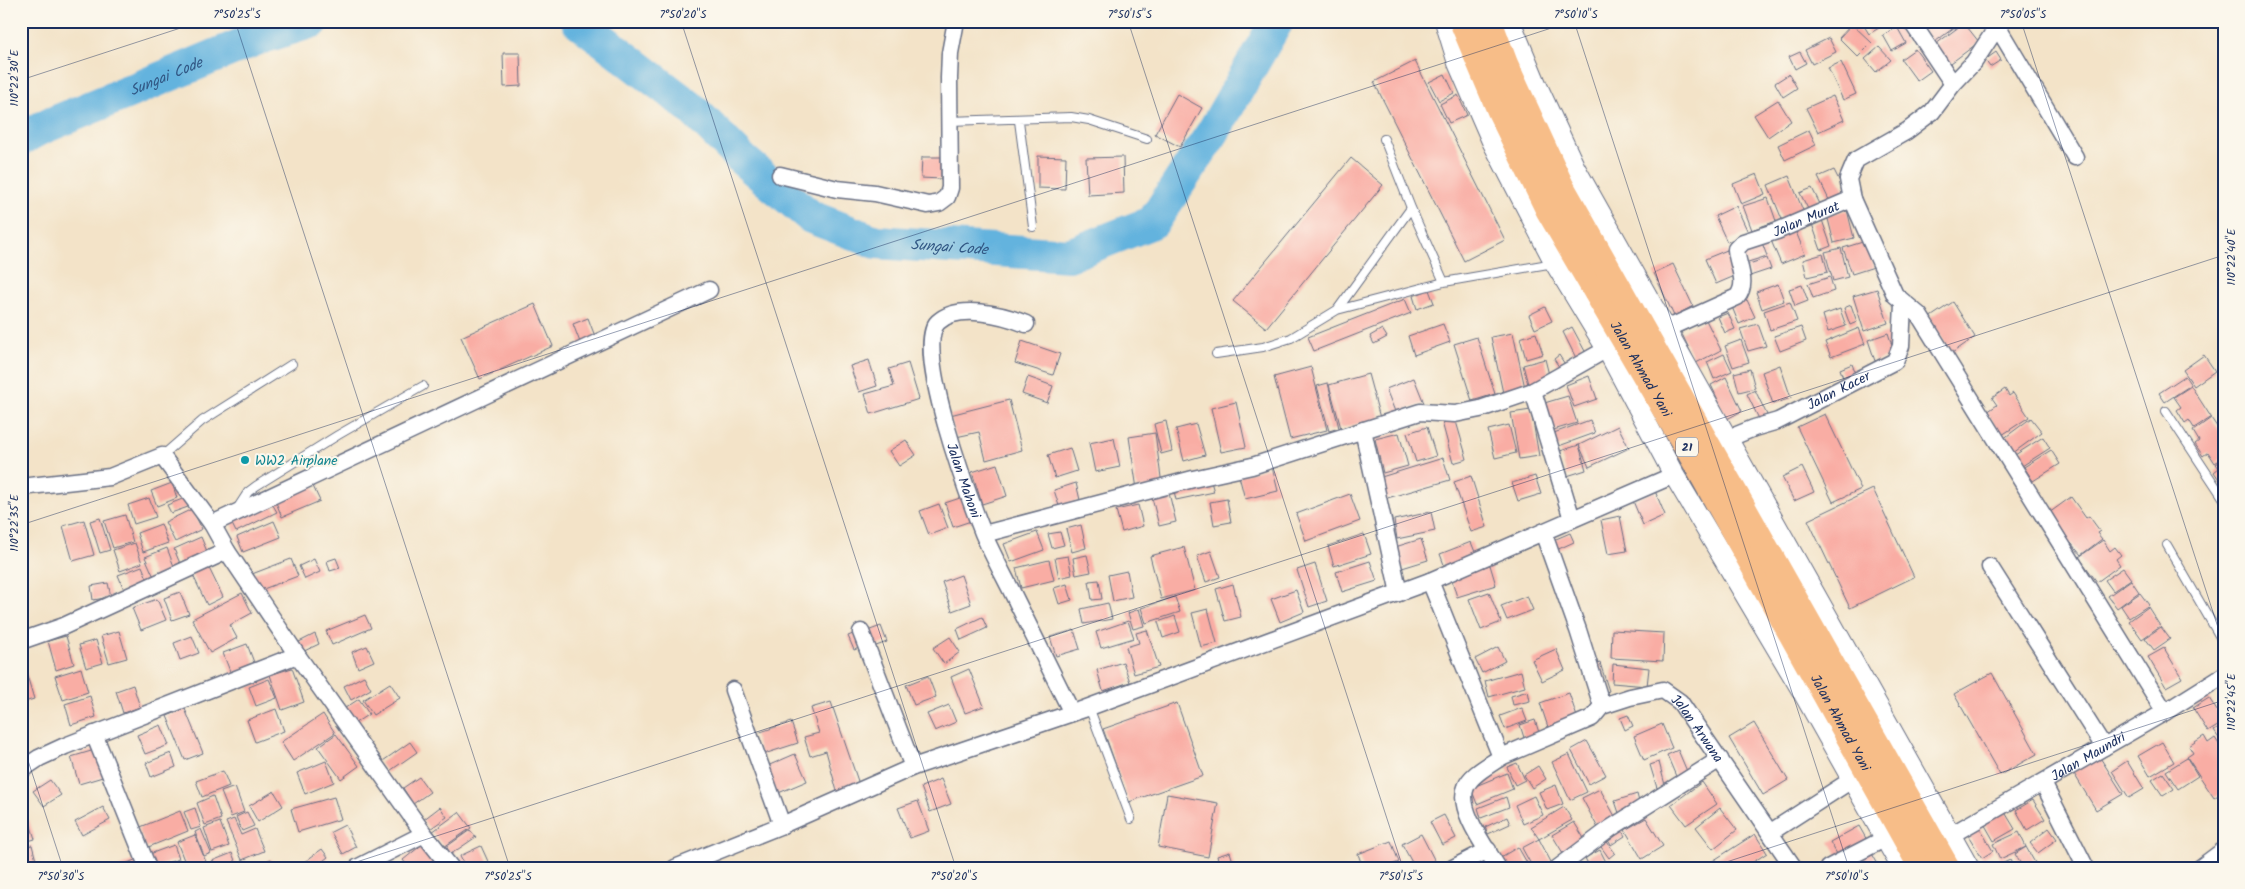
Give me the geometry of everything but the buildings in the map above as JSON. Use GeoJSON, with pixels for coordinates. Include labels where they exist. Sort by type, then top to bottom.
{"type":"FeatureCollection","features":[{"type":"Feature","properties":{"kind":"highway","name":"Jalan Ahmad Yani"},"geometry":{"type":"LineString","coordinates":[[1462,21],[1500,111],[1549,210],[1708,445],[1812,689],[1922,868]]}},
{"type":"Feature","properties":{"kind":"highway","name":"Jalan Ahmad Yani"},"geometry":{"type":"LineString","coordinates":[[1489,21],[1504,64],[1560,186],[1947,868]]}},
{"type":"Feature","properties":{"kind":"street"},"geometry":{"type":"LineString","coordinates":[[780,176],[837,189],[875,193],[928,205],[939,203],[947,196],[950,188],[950,53],[956,21]]}},
{"type":"Feature","properties":{"kind":"street"},"geometry":{"type":"LineString","coordinates":[[1445,21],[1458,63],[1492,141],[1555,263],[1607,349],[1674,475],[1812,689],[1853,779],[1902,868]]}},
{"type":"Feature","properties":{"kind":"street"},"geometry":{"type":"LineString","coordinates":[[1510,21],[1537,86],[1575,168],[1666,329],[1708,445],[1951,835],[1969,868]]}},
{"type":"Feature","properties":{"kind":"street"},"geometry":{"type":"LineString","coordinates":[[1910,21],[1953,84]]}},
{"type":"Feature","properties":{"kind":"street"},"geometry":{"type":"LineString","coordinates":[[1999,24],[2075,157]]}},
{"type":"Feature","properties":{"kind":"street","name":"Jalan Murat"},"geometry":{"type":"LineString","coordinates":[[1666,329],[1738,297],[1742,292],[1744,284],[1736,249],[1743,242],[1777,232],[1852,199],[1848,179],[1856,160],[1907,131],[1932,112],[1953,84],[1974,62],[1999,24]]}},
{"type":"Feature","properties":{"kind":"street"},"geometry":{"type":"LineString","coordinates":[[1852,199],[1895,295],[1903,304],[1919,315],[2165,712]]}},
{"type":"Feature","properties":{"kind":"street"},"geometry":{"type":"LineString","coordinates":[[212,524],[709,290]]}},
{"type":"Feature","properties":{"kind":"street","name":"Jalan Kacer"},"geometry":{"type":"LineString","coordinates":[[1708,445],[1778,421],[1844,389],[1895,361],[1901,346],[1903,304]]}},
{"type":"Feature","properties":{"kind":"street","name":"Jalan Mahoni"},"geometry":{"type":"LineString","coordinates":[[1026,324],[990,312],[950,316],[938,322],[932,335],[932,356],[936,388],[945,424],[984,534],[1072,713]]}},
{"type":"Feature","properties":{"kind":"street"},"geometry":{"type":"LineString","coordinates":[[984,534],[1193,479],[1252,466],[1420,412],[1455,414],[1469,411],[1533,391],[1607,349]]}},
{"type":"Feature","properties":{"kind":"street"},"geometry":{"type":"LineString","coordinates":[[1533,391],[1572,519]]}},
{"type":"Feature","properties":{"kind":"street"},"geometry":{"type":"LineString","coordinates":[[1362,430],[1399,593]]}},
{"type":"Feature","properties":{"kind":"street"},"geometry":{"type":"LineString","coordinates":[[21,487],[110,477],[162,456],[212,524],[227,551],[297,655],[424,834],[451,868]]}},
{"type":"Feature","properties":{"kind":"street"},"geometry":{"type":"LineString","coordinates":[[675,868],[782,825],[913,767],[1089,707],[1430,581],[1674,475]]}},
{"type":"Feature","properties":{"kind":"street"},"geometry":{"type":"LineString","coordinates":[[1543,532],[1578,630],[1602,706]]}},
{"type":"Feature","properties":{"kind":"street"},"geometry":{"type":"LineString","coordinates":[[21,641],[64,626],[227,551]]}},
{"type":"Feature","properties":{"kind":"street"},"geometry":{"type":"LineString","coordinates":[[1990,567],[2104,747]]}},
{"type":"Feature","properties":{"kind":"street"},"geometry":{"type":"LineString","coordinates":[[1430,581],[1501,757]]}},
{"type":"Feature","properties":{"kind":"street"},"geometry":{"type":"LineString","coordinates":[[861,632],[913,767]]}},
{"type":"Feature","properties":{"kind":"street"},"geometry":{"type":"LineString","coordinates":[[21,770],[39,758],[94,734],[297,655]]}},
{"type":"Feature","properties":{"kind":"street","name":"Jalan Maundri"},"geometry":{"type":"LineString","coordinates":[[1951,835],[2165,712],[2224,675]]}},
{"type":"Feature","properties":{"kind":"street"},"geometry":{"type":"LineString","coordinates":[[734,690],[782,825]]}},
{"type":"Feature","properties":{"kind":"street","name":"Jalan Arwana"},"geometry":{"type":"LineString","coordinates":[[1498,868],[1469,818],[1464,804],[1466,788],[1473,778],[1501,757],[1592,718],[1602,706],[1630,697],[1663,690],[1680,702],[1794,868]]}},
{"type":"Feature","properties":{"kind":"street"},"geometry":{"type":"LineString","coordinates":[[94,734],[148,868]]}},
{"type":"Feature","properties":{"kind":"street"},"geometry":{"type":"LineString","coordinates":[[1558,868],[1611,828],[1720,758]]}},
{"type":"Feature","properties":{"kind":"street"},"geometry":{"type":"LineString","coordinates":[[1771,832],[1853,779]]}},
{"type":"Feature","properties":{"kind":"street"},"geometry":{"type":"LineString","coordinates":[[2043,783],[2086,868]]}},
{"type":"Feature","properties":{"kind":"street"},"geometry":{"type":"LineString","coordinates":[[357,868],[424,834]]}},
{"type":"Feature","properties":{"kind":"street"},"geometry":{"type":"LineString","coordinates":[[1828,868],[1886,838]]}},
{"type":"Feature","properties":{"kind":"street"},"geometry":{"type":"LineString","coordinates":[[1453,868],[1488,850]]}},
{"type":"Feature","properties":{"kind":"street"},"geometry":{"type":"LineString","coordinates":[[2200,868],[2224,850]]}},
{"type":"Feature","properties":{"kind":"lane"},"geometry":{"type":"LineString","coordinates":[[949,121],[1071,117],[1089,120],[1147,139]]}},
{"type":"Feature","properties":{"kind":"lane"},"geometry":{"type":"LineString","coordinates":[[1018,120],[1033,227]]}},
{"type":"Feature","properties":{"kind":"lane"},"geometry":{"type":"LineString","coordinates":[[1384,138],[1411,208],[1444,282]]}},
{"type":"Feature","properties":{"kind":"lane"},"geometry":{"type":"LineString","coordinates":[[1337,310],[1411,208]]}},
{"type":"Feature","properties":{"kind":"lane"},"geometry":{"type":"LineString","coordinates":[[1216,354],[1263,347],[1292,338],[1337,310],[1444,282],[1555,263]]}},
{"type":"Feature","properties":{"kind":"lane"},"geometry":{"type":"LineString","coordinates":[[162,456],[202,421],[292,364]]}},
{"type":"Feature","properties":{"kind":"lane"},"geometry":{"type":"LineString","coordinates":[[234,515],[248,492],[256,486],[338,435],[423,386]]}},
{"type":"Feature","properties":{"kind":"lane"},"geometry":{"type":"LineString","coordinates":[[2166,411],[2224,499]]}},
{"type":"Feature","properties":{"kind":"lane"},"geometry":{"type":"LineString","coordinates":[[2167,545],[2224,644]]}},
{"type":"Feature","properties":{"kind":"lane"},"geometry":{"type":"LineString","coordinates":[[1089,707],[1131,819]]}},
{"type":"Feature","properties":{"kind":"waterway","name":"Sungai Code"},"geometry":{"type":"LineString","coordinates":[[21,139],[39,129],[256,39],[313,21]]}},
{"type":"Feature","properties":{"kind":"waterway","name":"Sungai Code"},"geometry":{"type":"LineString","coordinates":[[578,21],[690,107],[743,160],[811,217],[876,242],[1069,255],[1153,222],[1213,132],[1277,21]]}},
{"type":"Feature","properties":{"kind":"place","name":"WW2 Airplane"},"geometry":{"type":"Point","coordinates":[245,460]}}]}
